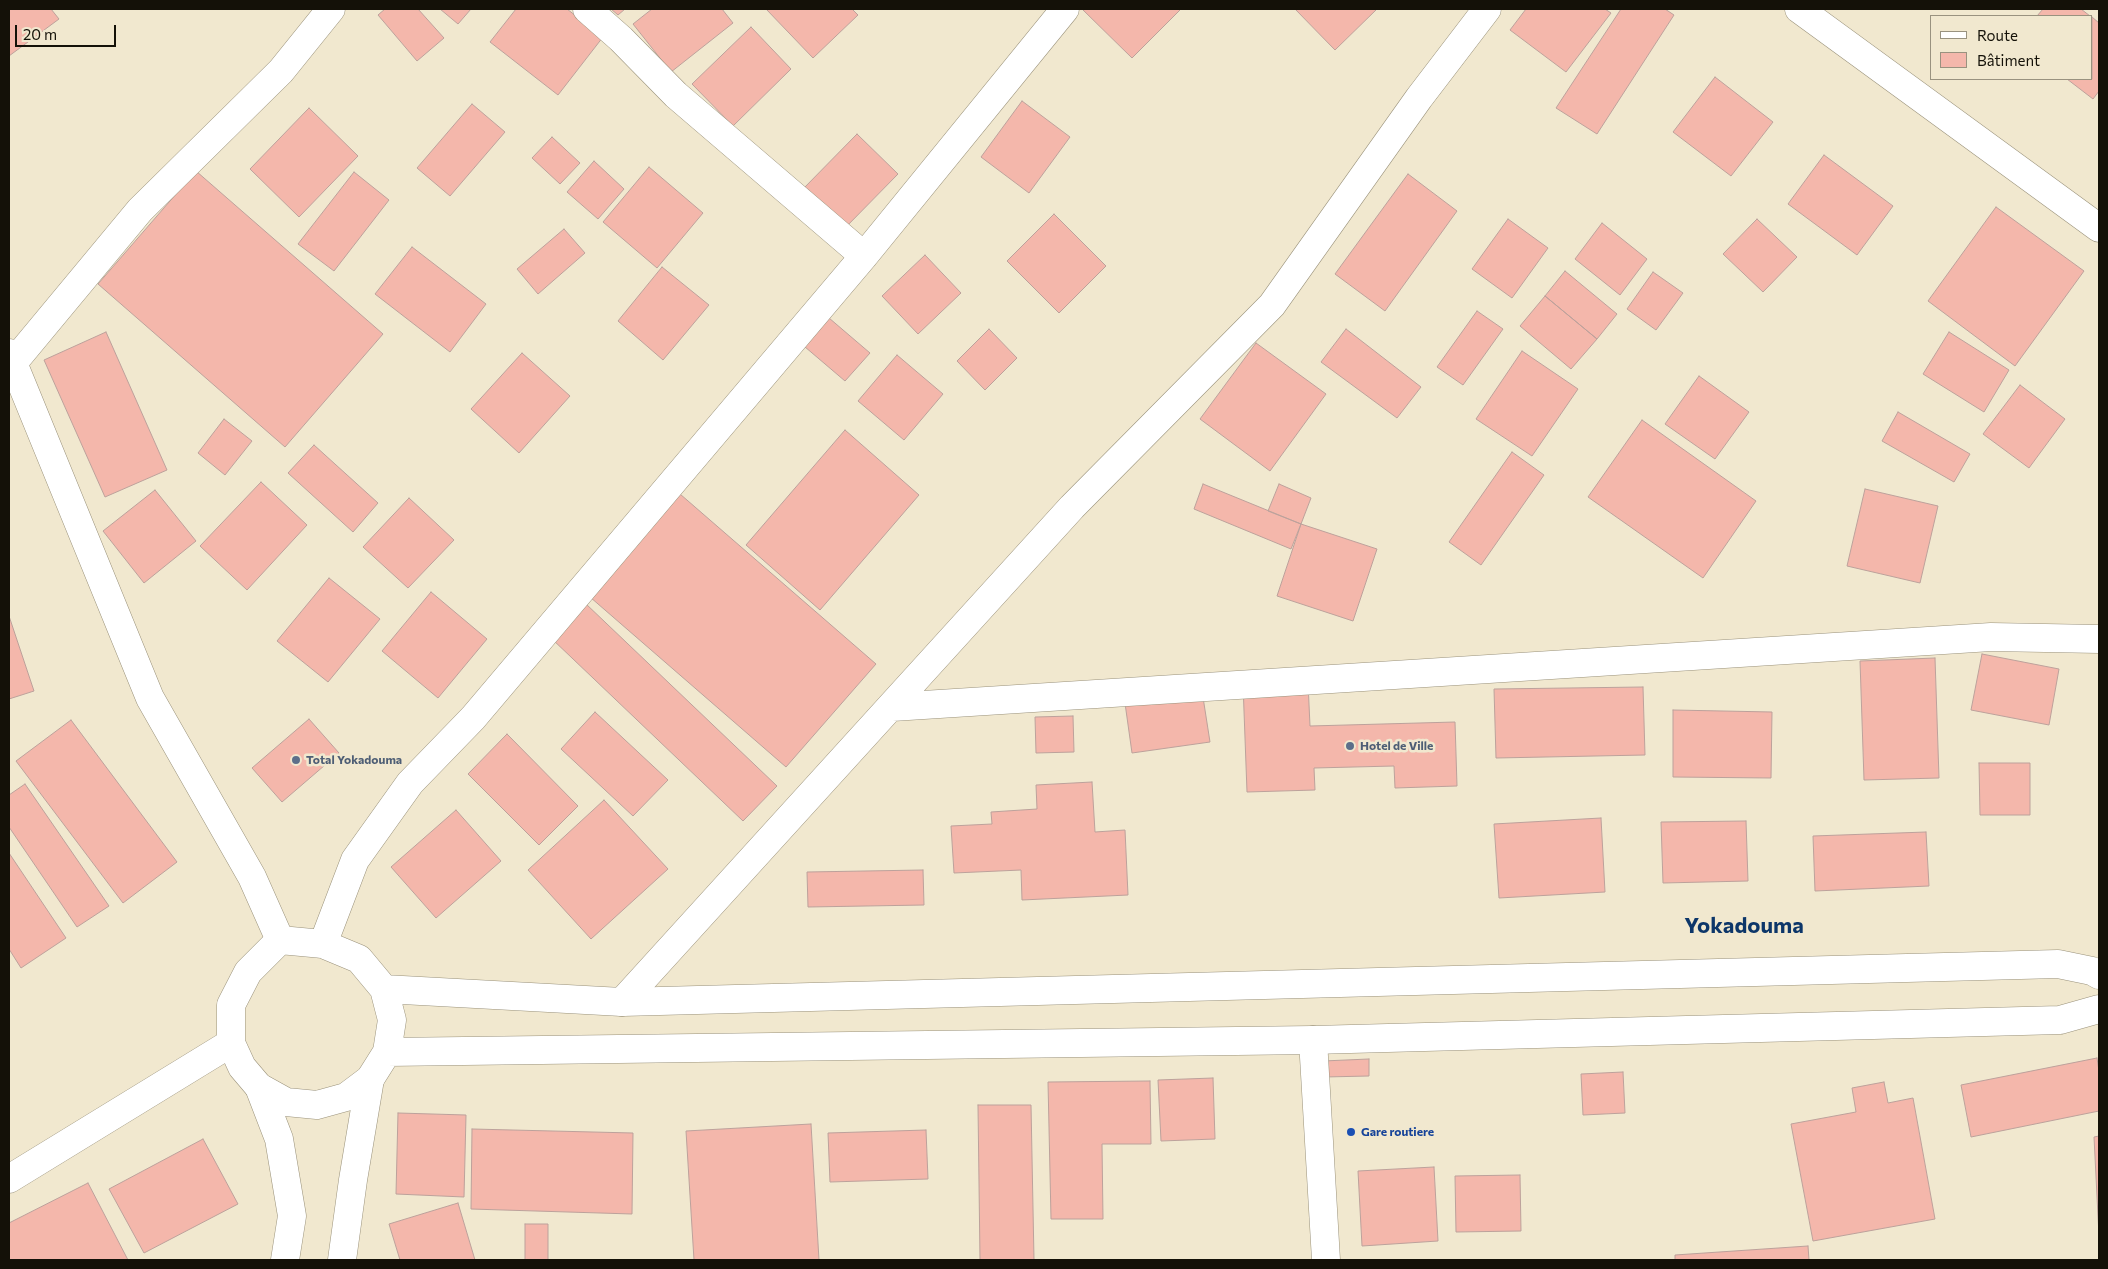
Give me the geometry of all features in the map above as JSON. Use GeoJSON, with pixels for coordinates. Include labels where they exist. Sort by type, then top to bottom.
{"type":"FeatureCollection","features":[{"type":"Feature","properties":{"kind":"main road"},"geometry":{"type":"LineString","coordinates":[[280,940],[252,877],[150,698],[11,358],[140,210],[281,71],[331,9]]}},
{"type":"Feature","properties":{"kind":"main road"},"geometry":{"type":"LineString","coordinates":[[587,9],[621,39],[676,94],[864,256]]}},
{"type":"Feature","properties":{"kind":"main road"},"geometry":{"type":"LineString","coordinates":[[323,944],[355,860],[410,783],[473,718],[864,256],[1065,9]]}},
{"type":"Feature","properties":{"kind":"main road"},"geometry":{"type":"LineString","coordinates":[[622,1002],[1072,507],[1272,305],[1419,98],[1487,9]]}},
{"type":"Feature","properties":{"kind":"main road"},"geometry":{"type":"LineString","coordinates":[[1799,9],[2099,228]]}},
{"type":"Feature","properties":{"kind":"main road"},"geometry":{"type":"LineString","coordinates":[[892,707],[1991,637],[2099,639]]}},
{"type":"Feature","properties":{"kind":"main road"},"geometry":{"type":"LineString","coordinates":[[259,1087],[286,1102],[317,1105],[346,1098],[370,1079],[387,1052],[392,1020],[384,989],[359,959],[323,944],[280,940]]}},
{"type":"Feature","properties":{"kind":"main road"},"geometry":{"type":"LineString","coordinates":[[280,940],[248,972],[231,1005],[231,1043],[242,1067],[259,1087],[279,1139],[292,1216],[285,1260]]}},
{"type":"Feature","properties":{"kind":"main road"},"geometry":{"type":"LineString","coordinates":[[384,989],[622,1002],[2058,964],[2092,971],[2099,975]]}},
{"type":"Feature","properties":{"kind":"main road"},"geometry":{"type":"LineString","coordinates":[[387,1052],[1313,1040],[2060,1020],[2099,1009]]}},
{"type":"Feature","properties":{"kind":"main road"},"geometry":{"type":"LineString","coordinates":[[1313,1040],[1326,1260]]}},
{"type":"Feature","properties":{"kind":"main road"},"geometry":{"type":"LineString","coordinates":[[9,1179],[231,1043]]}},
{"type":"Feature","properties":{"kind":"main road"},"geometry":{"type":"LineString","coordinates":[[342,1260],[370,1079]]}},
{"type":"Feature","properties":{"kind":"building"},"geometry":{"type":"Polygon","coordinates":[[[9,9],[51,9],[59,19],[9,56],[9,9]]]}},
{"type":"Feature","properties":{"kind":"building"},"geometry":{"type":"Polygon","coordinates":[[[385,9],[418,9],[444,38],[417,61],[378,15],[385,9]]]}},
{"type":"Feature","properties":{"kind":"building"},"geometry":{"type":"Polygon","coordinates":[[[440,9],[471,9],[458,24],[440,9]]]}},
{"type":"Feature","properties":{"kind":"building"},"geometry":{"type":"Polygon","coordinates":[[[516,9],[567,9],[603,37],[558,95],[490,42],[516,9]]]}},
{"type":"Feature","properties":{"kind":"building"},"geometry":{"type":"Polygon","coordinates":[[[611,9],[625,9],[618,15],[611,9]]]}},
{"type":"Feature","properties":{"kind":"building"},"geometry":{"type":"Polygon","coordinates":[[[652,9],[722,9],[733,23],[671,72],[633,24],[652,9]]]}},
{"type":"Feature","properties":{"kind":"building"},"geometry":{"type":"Polygon","coordinates":[[[766,9],[852,9],[858,15],[813,58],[766,9]]]}},
{"type":"Feature","properties":{"kind":"building"},"geometry":{"type":"Polygon","coordinates":[[[1082,9],[1181,9],[1132,58],[1082,9]]]}},
{"type":"Feature","properties":{"kind":"building"},"geometry":{"type":"Polygon","coordinates":[[[1295,9],[1377,9],[1335,50],[1295,9]]]}},
{"type":"Feature","properties":{"kind":"building"},"geometry":{"type":"Polygon","coordinates":[[[1526,9],[1605,9],[1611,13],[1566,72],[1510,30],[1526,9]]]}},
{"type":"Feature","properties":{"kind":"building"},"geometry":{"type":"Polygon","coordinates":[[[1621,9],[1665,9],[1674,15],[1597,134],[1556,108],[1621,9]]]}},
{"type":"Feature","properties":{"kind":"building"},"geometry":{"type":"Polygon","coordinates":[[[2043,9],[2081,9],[2089,15],[2038,15],[2043,9]]]}},
{"type":"Feature","properties":{"kind":"building"},"geometry":{"type":"Polygon","coordinates":[[[2093,18],[2099,23],[2099,91],[2093,99],[2068,80],[2093,80],[2093,18]]]}},
{"type":"Feature","properties":{"kind":"building"},"geometry":{"type":"Polygon","coordinates":[[[751,27],[791,69],[733,126],[692,84],[751,27]]]}},
{"type":"Feature","properties":{"kind":"building"},"geometry":{"type":"Polygon","coordinates":[[[1715,77],[1773,122],[1731,176],[1673,132],[1715,77]]]}},
{"type":"Feature","properties":{"kind":"building"},"geometry":{"type":"Polygon","coordinates":[[[1022,101],[1070,137],[1029,193],[981,157],[1022,101]]]}},
{"type":"Feature","properties":{"kind":"building"},"geometry":{"type":"Polygon","coordinates":[[[472,104],[505,132],[450,196],[417,168],[472,104]]]}},
{"type":"Feature","properties":{"kind":"building"},"geometry":{"type":"Polygon","coordinates":[[[309,108],[358,156],[299,217],[250,169],[309,108]]]}},
{"type":"Feature","properties":{"kind":"building"},"geometry":{"type":"Polygon","coordinates":[[[857,134],[898,174],[844,229],[803,189],[857,134]]]}},
{"type":"Feature","properties":{"kind":"building"},"geometry":{"type":"Polygon","coordinates":[[[552,137],[580,163],[560,184],[532,158],[552,137]]]}},
{"type":"Feature","properties":{"kind":"building"},"geometry":{"type":"Polygon","coordinates":[[[1824,155],[1893,206],[1857,255],[1788,204],[1824,155]]]}},
{"type":"Feature","properties":{"kind":"building"},"geometry":{"type":"Polygon","coordinates":[[[594,161],[624,189],[598,219],[567,192],[594,161]]]}},
{"type":"Feature","properties":{"kind":"building"},"geometry":{"type":"Polygon","coordinates":[[[649,167],[703,213],[657,268],[603,222],[649,167]]]}},
{"type":"Feature","properties":{"kind":"building"},"geometry":{"type":"Polygon","coordinates":[[[196,171],[383,334],[285,447],[98,284],[196,171]]]}},
{"type":"Feature","properties":{"kind":"building"},"geometry":{"type":"Polygon","coordinates":[[[354,172],[389,200],[334,271],[298,244],[354,172]]]}},
{"type":"Feature","properties":{"kind":"building"},"geometry":{"type":"Polygon","coordinates":[[[1408,174],[1457,211],[1385,311],[1335,274],[1408,174]]]}},
{"type":"Feature","properties":{"kind":"building"},"geometry":{"type":"Polygon","coordinates":[[[1996,207],[2084,271],[2015,366],[1928,301],[1996,207]]]}},
{"type":"Feature","properties":{"kind":"building"},"geometry":{"type":"Polygon","coordinates":[[[1054,214],[1106,266],[1059,313],[1007,261],[1054,214]]]}},
{"type":"Feature","properties":{"kind":"building"},"geometry":{"type":"Polygon","coordinates":[[[1508,219],[1548,248],[1512,298],[1472,269],[1508,219]]]}},
{"type":"Feature","properties":{"kind":"building"},"geometry":{"type":"Polygon","coordinates":[[[1757,219],[1797,257],[1763,292],[1723,254],[1757,219]]]}},
{"type":"Feature","properties":{"kind":"building"},"geometry":{"type":"Polygon","coordinates":[[[1602,223],[1647,259],[1620,295],[1575,259],[1602,223]]]}},
{"type":"Feature","properties":{"kind":"building"},"geometry":{"type":"Polygon","coordinates":[[[564,229],[585,253],[538,294],[517,269],[564,229]]]}},
{"type":"Feature","properties":{"kind":"building"},"geometry":{"type":"Polygon","coordinates":[[[412,247],[486,304],[450,352],[375,294],[412,247]]]}},
{"type":"Feature","properties":{"kind":"building"},"geometry":{"type":"Polygon","coordinates":[[[925,255],[961,293],[918,334],[882,296],[925,255]]]}},
{"type":"Feature","properties":{"kind":"building"},"geometry":{"type":"Polygon","coordinates":[[[662,267],[709,305],[663,360],[618,321],[662,267]]]}},
{"type":"Feature","properties":{"kind":"building"},"geometry":{"type":"Polygon","coordinates":[[[1565,271],[1617,314],[1597,339],[1545,296],[1565,271]]]}},
{"type":"Feature","properties":{"kind":"building"},"geometry":{"type":"Polygon","coordinates":[[[1653,272],[1683,293],[1656,330],[1627,309],[1653,272]]]}},
{"type":"Feature","properties":{"kind":"building"},"geometry":{"type":"Polygon","coordinates":[[[1545,296],[1597,339],[1571,369],[1520,326],[1545,296]]]}},
{"type":"Feature","properties":{"kind":"building"},"geometry":{"type":"Polygon","coordinates":[[[1477,311],[1503,329],[1463,385],[1437,367],[1477,311]]]}},
{"type":"Feature","properties":{"kind":"building"},"geometry":{"type":"Polygon","coordinates":[[[822,312],[870,353],[845,381],[798,341],[822,312]]]}},
{"type":"Feature","properties":{"kind":"building"},"geometry":{"type":"Polygon","coordinates":[[[989,329],[1017,358],[985,390],[957,361],[989,329]]]}},
{"type":"Feature","properties":{"kind":"building"},"geometry":{"type":"Polygon","coordinates":[[[1346,329],[1421,387],[1397,418],[1321,362],[1346,329]]]}},
{"type":"Feature","properties":{"kind":"building"},"geometry":{"type":"Polygon","coordinates":[[[106,332],[167,470],[105,497],[44,360],[106,332]]]}},
{"type":"Feature","properties":{"kind":"building"},"geometry":{"type":"Polygon","coordinates":[[[1949,332],[2009,370],[1984,412],[1923,374],[1949,332]]]}},
{"type":"Feature","properties":{"kind":"building"},"geometry":{"type":"Polygon","coordinates":[[[1256,343],[1326,394],[1270,471],[1200,419],[1256,343]]]}},
{"type":"Feature","properties":{"kind":"building"},"geometry":{"type":"Polygon","coordinates":[[[1522,351],[1578,389],[1532,456],[1476,419],[1522,351]]]}},
{"type":"Feature","properties":{"kind":"building"},"geometry":{"type":"Polygon","coordinates":[[[522,353],[570,396],[519,453],[471,409],[522,353]]]}},
{"type":"Feature","properties":{"kind":"building"},"geometry":{"type":"Polygon","coordinates":[[[897,355],[943,394],[904,440],[858,401],[897,355]]]}},
{"type":"Feature","properties":{"kind":"building"},"geometry":{"type":"Polygon","coordinates":[[[1699,376],[1749,412],[1715,459],[1665,424],[1699,376]]]}},
{"type":"Feature","properties":{"kind":"building"},"geometry":{"type":"Polygon","coordinates":[[[2020,385],[2065,419],[2029,468],[1983,434],[2020,385]]]}},
{"type":"Feature","properties":{"kind":"building"},"geometry":{"type":"Polygon","coordinates":[[[1898,412],[1970,454],[1954,482],[1882,441],[1898,412]]]}},
{"type":"Feature","properties":{"kind":"building"},"geometry":{"type":"Polygon","coordinates":[[[224,419],[252,441],[225,475],[198,453],[224,419]]]}},
{"type":"Feature","properties":{"kind":"building"},"geometry":{"type":"Polygon","coordinates":[[[1642,420],[1756,501],[1703,578],[1588,497],[1642,420]]]}},
{"type":"Feature","properties":{"kind":"building"},"geometry":{"type":"Polygon","coordinates":[[[845,430],[919,495],[820,610],[746,545],[845,430]]]}},
{"type":"Feature","properties":{"kind":"building"},"geometry":{"type":"Polygon","coordinates":[[[314,445],[378,503],[353,532],[288,473],[314,445]]]}},
{"type":"Feature","properties":{"kind":"building"},"geometry":{"type":"Polygon","coordinates":[[[1512,452],[1544,475],[1481,565],[1449,542],[1512,452]]]}},
{"type":"Feature","properties":{"kind":"building"},"geometry":{"type":"Polygon","coordinates":[[[261,482],[307,525],[247,590],[200,546],[261,482]]]}},
{"type":"Feature","properties":{"kind":"building"},"geometry":{"type":"Polygon","coordinates":[[[1203,484],[1301,524],[1291,549],[1194,509],[1203,484]]]}},
{"type":"Feature","properties":{"kind":"building"},"geometry":{"type":"Polygon","coordinates":[[[1279,484],[1311,498],[1301,524],[1268,511],[1279,484]]]}},
{"type":"Feature","properties":{"kind":"building"},"geometry":{"type":"Polygon","coordinates":[[[1865,489],[1938,506],[1920,583],[1847,566],[1865,489]]]}},
{"type":"Feature","properties":{"kind":"building"},"geometry":{"type":"Polygon","coordinates":[[[155,490],[196,541],[144,583],[103,531],[155,490]]]}},
{"type":"Feature","properties":{"kind":"building"},"geometry":{"type":"Polygon","coordinates":[[[680,494],[876,664],[786,767],[590,597],[680,494]]]}},
{"type":"Feature","properties":{"kind":"building"},"geometry":{"type":"Polygon","coordinates":[[[409,498],[454,540],[408,588],[363,547],[409,498]]]}},
{"type":"Feature","properties":{"kind":"building"},"geometry":{"type":"Polygon","coordinates":[[[1301,524],[1377,549],[1353,621],[1277,596],[1301,524]]]}},
{"type":"Feature","properties":{"kind":"building"},"geometry":{"type":"Polygon","coordinates":[[[329,578],[380,619],[328,682],[277,641],[329,578]]]}},
{"type":"Feature","properties":{"kind":"building"},"geometry":{"type":"Polygon","coordinates":[[[431,592],[487,639],[438,698],[382,651],[431,592]]]}},
{"type":"Feature","properties":{"kind":"building"},"geometry":{"type":"Polygon","coordinates":[[[585,603],[777,786],[743,821],[551,638],[585,603]]]}},
{"type":"Feature","properties":{"kind":"building"},"geometry":{"type":"Polygon","coordinates":[[[9,616],[34,691],[9,699],[9,616]]]}},
{"type":"Feature","properties":{"kind":"building"},"geometry":{"type":"Polygon","coordinates":[[[1982,654],[2059,669],[2049,725],[1971,710],[1982,654]]]}},
{"type":"Feature","properties":{"kind":"building"},"geometry":{"type":"Polygon","coordinates":[[[1935,658],[1939,778],[1864,780],[1860,661],[1935,658]]]}},
{"type":"Feature","properties":{"kind":"building"},"geometry":{"type":"Polygon","coordinates":[[[1200,678],[1210,742],[1132,753],[1123,689],[1200,678]]]}},
{"type":"Feature","properties":{"kind":"building","name":"Hotel de Ville"},"geometry":{"type":"Polygon","coordinates":[[[1308,682],[1310,726],[1455,722],[1457,786],[1395,788],[1394,766],[1314,768],[1315,790],[1247,792],[1243,684],[1308,682]]]}},
{"type":"Feature","properties":{"kind":"building"},"geometry":{"type":"Polygon","coordinates":[[[1643,687],[1645,755],[1496,758],[1494,689],[1643,687]]]}},
{"type":"Feature","properties":{"kind":"building"},"geometry":{"type":"Polygon","coordinates":[[[1673,710],[1772,712],[1771,778],[1673,777],[1673,710]]]}},
{"type":"Feature","properties":{"kind":"building"},"geometry":{"type":"Polygon","coordinates":[[[595,712],[668,780],[633,816],[561,749],[595,712]]]}},
{"type":"Feature","properties":{"kind":"building"},"geometry":{"type":"Polygon","coordinates":[[[1073,716],[1074,752],[1036,753],[1035,717],[1073,716]]]}},
{"type":"Feature","properties":{"kind":"building","name":"Total Yokadouma"},"geometry":{"type":"Polygon","coordinates":[[[309,719],[339,753],[282,802],[252,768],[309,719]]]}},
{"type":"Feature","properties":{"kind":"building"},"geometry":{"type":"Polygon","coordinates":[[[71,720],[177,862],[123,903],[16,761],[71,720]]]}},
{"type":"Feature","properties":{"kind":"building"},"geometry":{"type":"Polygon","coordinates":[[[507,734],[578,806],[539,845],[468,774],[507,734]]]}},
{"type":"Feature","properties":{"kind":"building"},"geometry":{"type":"Polygon","coordinates":[[[1979,763],[2030,763],[2030,815],[1980,815],[1979,763]]]}},
{"type":"Feature","properties":{"kind":"building"},"geometry":{"type":"Polygon","coordinates":[[[1092,782],[1095,832],[1125,830],[1128,895],[1022,900],[1021,870],[954,873],[951,826],[992,824],[991,812],[1037,809],[1036,785],[1092,782]]]}},
{"type":"Feature","properties":{"kind":"building"},"geometry":{"type":"Polygon","coordinates":[[[25,784],[109,906],[77,927],[9,827],[9,795],[25,784]]]}},
{"type":"Feature","properties":{"kind":"building"},"geometry":{"type":"Polygon","coordinates":[[[604,800],[668,869],[591,939],[528,870],[604,800]]]}},
{"type":"Feature","properties":{"kind":"building"},"geometry":{"type":"Polygon","coordinates":[[[456,810],[501,861],[436,918],[391,867],[456,810]]]}},
{"type":"Feature","properties":{"kind":"building"},"geometry":{"type":"Polygon","coordinates":[[[1601,818],[1605,892],[1499,898],[1494,824],[1601,818]]]}},
{"type":"Feature","properties":{"kind":"building"},"geometry":{"type":"Polygon","coordinates":[[[1746,821],[1748,881],[1663,883],[1661,822],[1746,821]]]}},
{"type":"Feature","properties":{"kind":"building"},"geometry":{"type":"Polygon","coordinates":[[[1926,832],[1929,886],[1815,891],[1813,836],[1926,832]]]}},
{"type":"Feature","properties":{"kind":"building"},"geometry":{"type":"Polygon","coordinates":[[[9,853],[66,938],[21,968],[9,949],[9,853]]]}},
{"type":"Feature","properties":{"kind":"building"},"geometry":{"type":"Polygon","coordinates":[[[923,870],[924,905],[808,907],[807,872],[923,870]]]}},
{"type":"Feature","properties":{"kind":"building"},"geometry":{"type":"Polygon","coordinates":[[[2097,1058],[2099,1071],[2099,1111],[1971,1137],[1961,1085],[2097,1058]]]}},
{"type":"Feature","properties":{"kind":"building"},"geometry":{"type":"Polygon","coordinates":[[[1369,1059],[1369,1076],[1324,1077],[1323,1061],[1369,1059]]]}},
{"type":"Feature","properties":{"kind":"building"},"geometry":{"type":"Polygon","coordinates":[[[1623,1072],[1625,1113],[1583,1115],[1581,1074],[1623,1072]]]}},
{"type":"Feature","properties":{"kind":"building"},"geometry":{"type":"Polygon","coordinates":[[[1213,1078],[1215,1139],[1161,1141],[1158,1080],[1213,1078]]]}},
{"type":"Feature","properties":{"kind":"building"},"geometry":{"type":"Polygon","coordinates":[[[1150,1081],[1151,1144],[1102,1144],[1103,1219],[1051,1219],[1048,1082],[1150,1081]]]}},
{"type":"Feature","properties":{"kind":"building"},"geometry":{"type":"Polygon","coordinates":[[[1884,1082],[1888,1103],[1913,1098],[1935,1219],[1813,1241],[1791,1124],[1856,1112],[1852,1088],[1884,1082]]]}},
{"type":"Feature","properties":{"kind":"building"},"geometry":{"type":"Polygon","coordinates":[[[978,1105],[1031,1105],[1034,1260],[980,1260],[978,1105]]]}},
{"type":"Feature","properties":{"kind":"building"},"geometry":{"type":"Polygon","coordinates":[[[398,1113],[466,1115],[464,1197],[396,1194],[398,1113]]]}},
{"type":"Feature","properties":{"kind":"building"},"geometry":{"type":"Polygon","coordinates":[[[811,1124],[819,1260],[694,1260],[686,1131],[811,1124]]]}},
{"type":"Feature","properties":{"kind":"building"},"geometry":{"type":"Polygon","coordinates":[[[472,1129],[633,1133],[632,1214],[471,1209],[472,1129]]]}},
{"type":"Feature","properties":{"kind":"building"},"geometry":{"type":"Polygon","coordinates":[[[926,1130],[928,1179],[830,1182],[828,1133],[926,1130]]]}},
{"type":"Feature","properties":{"kind":"building"},"geometry":{"type":"Polygon","coordinates":[[[2099,1136],[2099,1236],[2094,1137],[2099,1136]]]}},
{"type":"Feature","properties":{"kind":"building"},"geometry":{"type":"Polygon","coordinates":[[[203,1139],[238,1204],[144,1253],[109,1189],[203,1139]]]}},
{"type":"Feature","properties":{"kind":"building"},"geometry":{"type":"Polygon","coordinates":[[[1434,1167],[1438,1241],[1362,1246],[1358,1171],[1434,1167]]]}},
{"type":"Feature","properties":{"kind":"building"},"geometry":{"type":"Polygon","coordinates":[[[1520,1175],[1521,1231],[1456,1232],[1455,1176],[1520,1175]]]}},
{"type":"Feature","properties":{"kind":"building"},"geometry":{"type":"Polygon","coordinates":[[[88,1183],[128,1260],[9,1260],[9,1223],[88,1183]]]}},
{"type":"Feature","properties":{"kind":"building"},"geometry":{"type":"Polygon","coordinates":[[[458,1203],[475,1260],[400,1260],[389,1224],[458,1203]]]}},
{"type":"Feature","properties":{"kind":"building"},"geometry":{"type":"Polygon","coordinates":[[[525,1224],[548,1224],[548,1260],[525,1260],[525,1224]]]}},
{"type":"Feature","properties":{"kind":"building"},"geometry":{"type":"Polygon","coordinates":[[[1808,1246],[1809,1260],[1675,1260],[1675,1255],[1808,1246]]]}},
{"type":"Feature","properties":{"kind":"place","name":"Hotel de Ville"},"geometry":{"type":"Point","coordinates":[1350,746]}},
{"type":"Feature","properties":{"kind":"place","name":"Total Yokadouma"},"geometry":{"type":"Point","coordinates":[296,760]}},
{"type":"Feature","properties":{"kind":"place","name":"Gare routiere"},"geometry":{"type":"Point","coordinates":[1351,1132]}},
{"type":"Feature","properties":{"kind":"district","name":"Yokadouma"},"geometry":{"type":"Point","coordinates":[1744,926]}}]}
